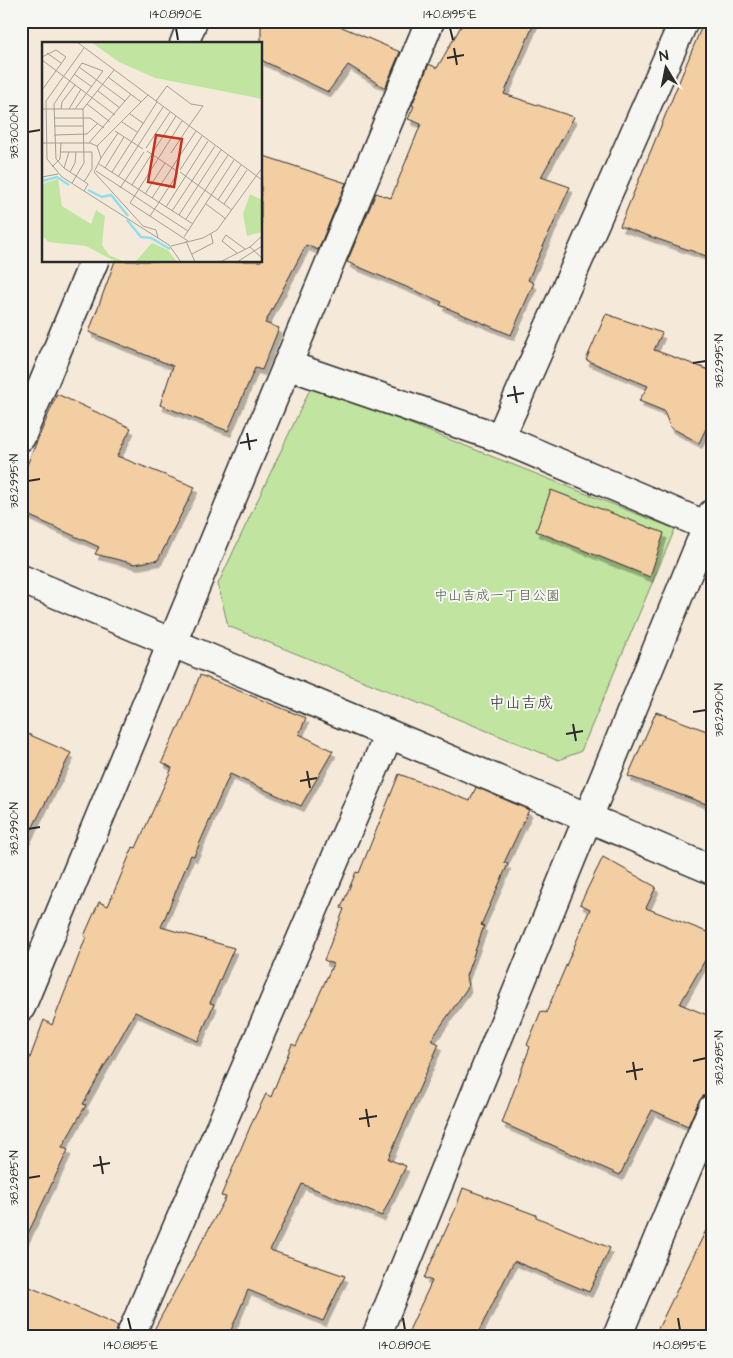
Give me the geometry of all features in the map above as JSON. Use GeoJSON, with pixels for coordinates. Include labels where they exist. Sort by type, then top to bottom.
{"type":"FeatureCollection","features":[{"type":"Feature","properties":{"kind":"street"},"geometry":{"type":"LineString","coordinates":[[185,42],[193,21]]}},
{"type":"Feature","properties":{"kind":"street"},"geometry":{"type":"LineString","coordinates":[[21,1007],[430,21]]}},
{"type":"Feature","properties":{"kind":"street"},"geometry":{"type":"LineString","coordinates":[[500,438],[684,21]]}},
{"type":"Feature","properties":{"kind":"street"},"geometry":{"type":"LineString","coordinates":[[21,437],[94,262]]}},
{"type":"Feature","properties":{"kind":"street"},"geometry":{"type":"LineString","coordinates":[[287,364],[500,438],[709,520],[376,1337]]}},
{"type":"Feature","properties":{"kind":"street"},"geometry":{"type":"LineString","coordinates":[[21,578],[712,870]]}},
{"type":"Feature","properties":{"kind":"street"},"geometry":{"type":"LineString","coordinates":[[130,1337],[389,734]]}},
{"type":"Feature","properties":{"kind":"street"},"geometry":{"type":"LineString","coordinates":[[617,1337],[712,1109]]}},
{"type":"Feature","properties":{"kind":"green space","name":"中山吉成一丁目公園"},"geometry":{"type":"Polygon","coordinates":[[[312,385],[675,529],[581,751],[559,760],[228,626],[218,584],[312,385]]]}},
{"type":"Feature","properties":{"kind":"building"},"geometry":{"type":"Polygon","coordinates":[[[261,21],[328,21],[400,52],[385,88],[348,65],[328,92],[262,60],[261,21]]]}},
{"type":"Feature","properties":{"kind":"building"},"geometry":{"type":"Polygon","coordinates":[[[464,21],[535,21],[504,94],[574,117],[541,177],[570,187],[528,280],[534,283],[511,335],[440,305],[442,302],[347,262],[376,193],[391,198],[421,124],[408,119],[429,64],[437,68],[464,21]]]}},
{"type":"Feature","properties":{"kind":"building"},"geometry":{"type":"Polygon","coordinates":[[[704,21],[712,21],[712,258],[620,226],[704,21]]]}},
{"type":"Feature","properties":{"kind":"building"},"geometry":{"type":"Polygon","coordinates":[[[262,155],[346,183],[318,250],[306,245],[265,323],[279,328],[262,370],[255,368],[228,431],[160,405],[173,366],[89,332],[115,262],[262,262],[262,155]]]}},
{"type":"Feature","properties":{"kind":"building"},"geometry":{"type":"Polygon","coordinates":[[[606,314],[662,333],[654,350],[712,371],[712,416],[699,443],[670,427],[664,411],[639,401],[648,386],[586,360],[606,314]]]}},
{"type":"Feature","properties":{"kind":"building"},"geometry":{"type":"Polygon","coordinates":[[[57,394],[131,428],[117,456],[195,487],[158,560],[135,564],[95,554],[99,547],[21,512],[21,479],[57,394]]]}},
{"type":"Feature","properties":{"kind":"building"},"geometry":{"type":"Polygon","coordinates":[[[551,490],[664,533],[650,577],[536,531],[551,490]]]}},
{"type":"Feature","properties":{"kind":"building"},"geometry":{"type":"Polygon","coordinates":[[[200,675],[306,718],[299,734],[333,751],[301,806],[230,774],[194,856],[191,855],[161,927],[234,948],[210,1003],[214,1004],[198,1041],[135,1012],[83,1104],[86,1105],[62,1147],[68,1150],[21,1248],[21,1082],[44,1020],[52,1025],[86,937],[84,936],[99,902],[108,906],[133,847],[136,848],[172,768],[162,762],[177,728],[179,728],[200,675]]]}},
{"type":"Feature","properties":{"kind":"building"},"geometry":{"type":"Polygon","coordinates":[[[656,712],[712,733],[712,806],[628,776],[656,712]]]}},
{"type":"Feature","properties":{"kind":"building"},"geometry":{"type":"Polygon","coordinates":[[[21,731],[71,753],[21,850],[21,731]]]}},
{"type":"Feature","properties":{"kind":"building"},"geometry":{"type":"Polygon","coordinates":[[[399,774],[470,801],[476,787],[529,810],[504,863],[508,864],[481,925],[484,926],[466,976],[468,987],[431,1040],[439,1044],[388,1159],[406,1166],[382,1216],[302,1184],[270,1250],[345,1276],[323,1321],[248,1290],[228,1337],[150,1337],[226,1197],[221,1196],[250,1127],[266,1094],[271,1097],[292,1044],[296,1046],[333,964],[324,960],[344,909],[341,908],[356,872],[359,873],[399,774]]]}},
{"type":"Feature","properties":{"kind":"building"},"geometry":{"type":"Polygon","coordinates":[[[603,857],[656,887],[646,908],[712,934],[712,948],[680,1004],[712,1017],[712,1094],[703,1096],[688,1126],[652,1110],[620,1175],[502,1123],[530,1047],[527,1045],[541,1011],[546,1013],[590,909],[580,904],[603,857]]]}},
{"type":"Feature","properties":{"kind":"building"},"geometry":{"type":"Polygon","coordinates":[[[463,1188],[536,1215],[536,1217],[610,1248],[589,1292],[514,1261],[476,1337],[406,1337],[432,1281],[424,1278],[463,1188]]]}},
{"type":"Feature","properties":{"kind":"building"},"geometry":{"type":"Polygon","coordinates":[[[712,1218],[712,1337],[654,1337],[712,1218]]]}},
{"type":"Feature","properties":{"kind":"building"},"geometry":{"type":"Polygon","coordinates":[[[21,1283],[118,1326],[115,1337],[21,1337],[21,1283]]]}},
{"type":"Feature","properties":{"kind":"district","name":"中山吉成"},"geometry":{"type":"Point","coordinates":[521,703]}}]}
